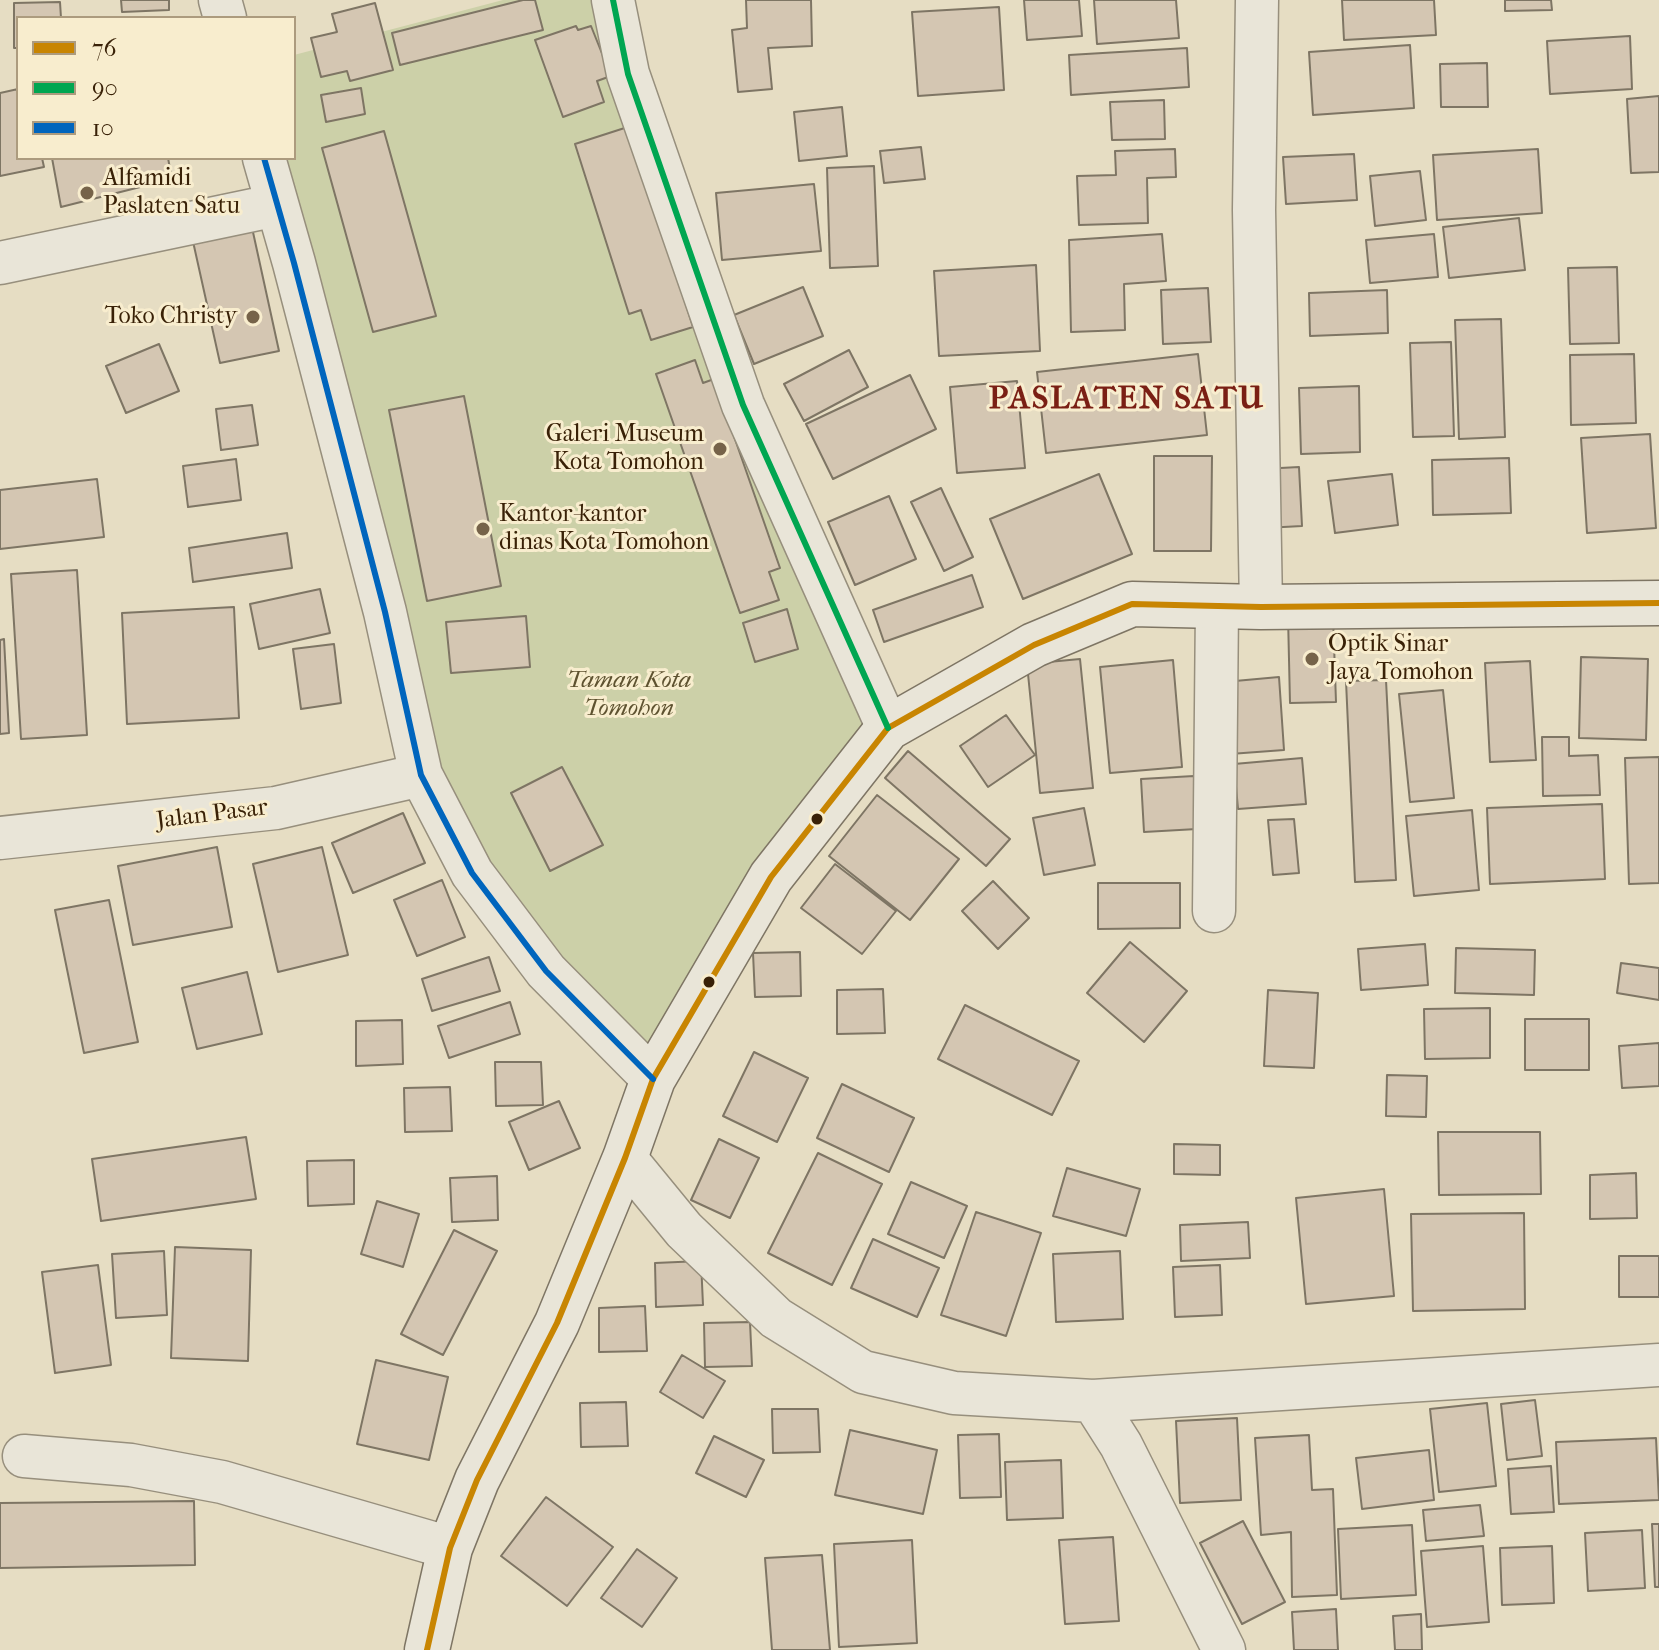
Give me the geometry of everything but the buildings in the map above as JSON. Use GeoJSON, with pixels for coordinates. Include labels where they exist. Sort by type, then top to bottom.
{"type":"FeatureCollection","features":[{"type":"Feature","properties":{"kind":"street"},"geometry":{"type":"LineString","coordinates":[[613,0],[628,74],[743,405],[888,728]]}},
{"type":"Feature","properties":{"kind":"street"},"geometry":{"type":"LineString","coordinates":[[1257,0],[1254,210],[1261,607]]}},
{"type":"Feature","properties":{"kind":"street"},"geometry":{"type":"LineString","coordinates":[[265,160],[385,612],[421,775],[472,873],[546,971],[653,1079]]}},
{"type":"Feature","properties":{"kind":"street"},"geometry":{"type":"LineString","coordinates":[[0,263],[277,205]]}},
{"type":"Feature","properties":{"kind":"street"},"geometry":{"type":"LineString","coordinates":[[427,1650],[450,1548],[477,1480],[557,1323],[625,1158],[653,1079],[771,877],[888,728],[1034,645],[1132,604],[1261,607],[1659,603]]}},
{"type":"Feature","properties":{"kind":"street"},"geometry":{"type":"LineString","coordinates":[[1214,911],[1217,606]]}},
{"type":"Feature","properties":{"kind":"street","name":"Jalan Pasar"},"geometry":{"type":"LineString","coordinates":[[0,838],[276,808],[421,775]]}},
{"type":"Feature","properties":{"kind":"street"},"geometry":{"type":"LineString","coordinates":[[625,1158],[684,1230],[776,1318],[863,1372],[954,1393],[1093,1401],[1659,1365]]}},
{"type":"Feature","properties":{"kind":"street"},"geometry":{"type":"LineString","coordinates":[[1093,1401],[1121,1445],[1224,1650]]}},
{"type":"Feature","properties":{"kind":"street"},"geometry":{"type":"LineString","coordinates":[[24,1456],[131,1465],[222,1482],[450,1548]]}},
{"type":"Feature","properties":{"kind":"green space","name":"Taman Kota Tomohon"},"geometry":{"type":"Polygon","coordinates":[[[503,0],[613,0],[628,74],[888,728],[653,1079],[421,775],[265,160],[296,160],[296,54],[503,0]]]}},
{"type":"Feature","properties":{"kind":"transit line","name":"90"},"geometry":{"type":"LineString","coordinates":[[613,0],[628,74],[743,405],[888,728]]}},
{"type":"Feature","properties":{"kind":"transit line","name":"10"},"geometry":{"type":"LineString","coordinates":[[265,160],[385,612],[421,775],[472,873],[546,971],[653,1079]]}},
{"type":"Feature","properties":{"kind":"transit line","name":"76"},"geometry":{"type":"LineString","coordinates":[[427,1650],[450,1548],[477,1480],[557,1323],[625,1158],[653,1079],[771,877],[888,728],[1034,645],[1132,604],[1261,607],[1659,603]]}},
{"type":"Feature","properties":{"kind":"place","name":"Alfamidi Paslaten Satu"},"geometry":{"type":"Point","coordinates":[87,193]}},
{"type":"Feature","properties":{"kind":"place","name":"Toko Christy"},"geometry":{"type":"Point","coordinates":[253,317]}},
{"type":"Feature","properties":{"kind":"place","name":"Galeri Museum Kota Tomohon"},"geometry":{"type":"Point","coordinates":[720,449]}},
{"type":"Feature","properties":{"kind":"place","name":"Kantor-kantor dinas Kota Tomohon"},"geometry":{"type":"Point","coordinates":[483,529]}},
{"type":"Feature","properties":{"kind":"place","name":"Optik Sinar Jaya Tomohon"},"geometry":{"type":"Point","coordinates":[1312,659]}},
{"type":"Feature","properties":{"kind":"district","name":"PASLATEN SATU"},"geometry":{"type":"Point","coordinates":[1127,400]}}]}
